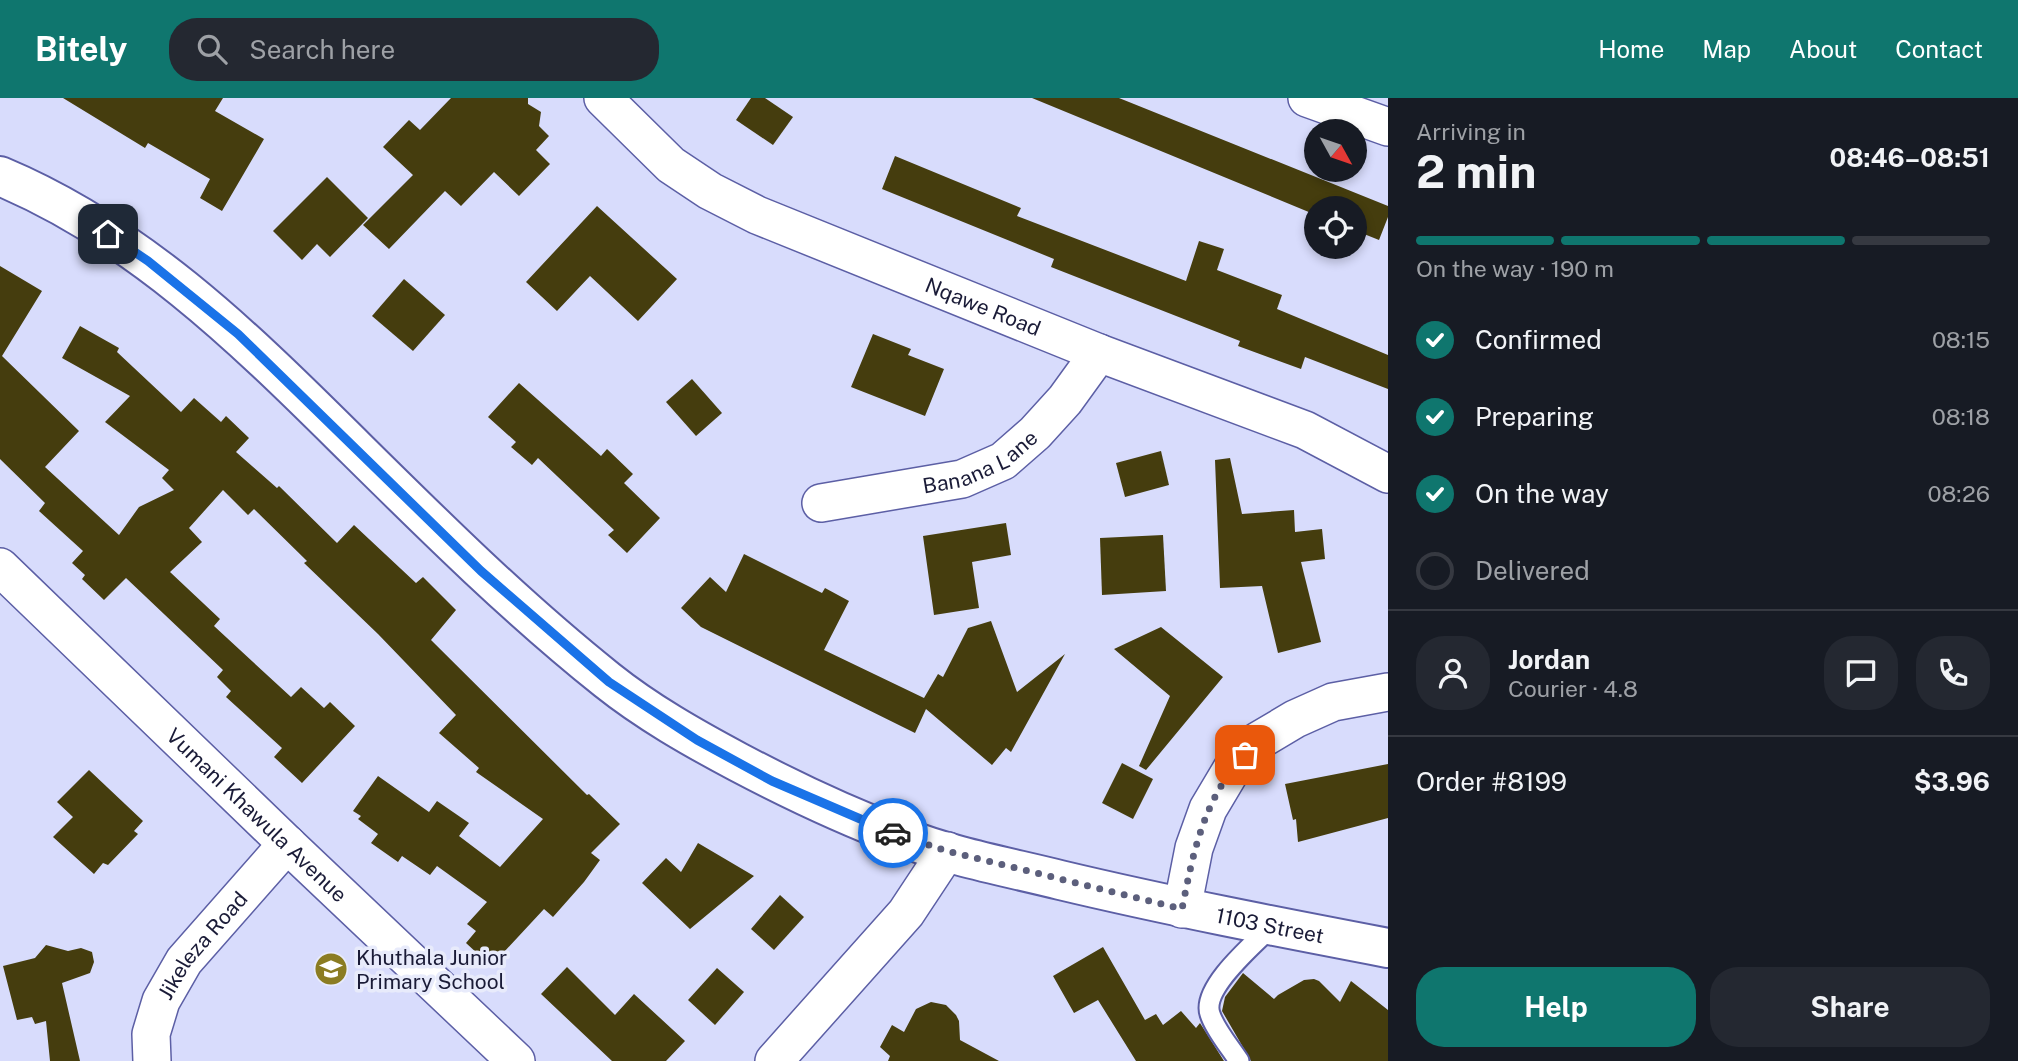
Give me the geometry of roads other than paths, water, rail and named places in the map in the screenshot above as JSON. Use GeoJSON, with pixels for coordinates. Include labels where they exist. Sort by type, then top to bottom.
{"type":"FeatureCollection","features":[{"type":"Feature","properties":{"kind":"street","name":"Nqawe Road"},"geometry":{"type":"LineString","coordinates":[[603,98],[671,165],[710,191],[770,220],[1099,353],[1305,430],[1388,474]]}},
{"type":"Feature","properties":{"kind":"street"},"geometry":{"type":"LineString","coordinates":[[1307,98],[1388,127]]}},
{"type":"Feature","properties":{"kind":"street","name":"1103 Street"},"geometry":{"type":"LineString","coordinates":[[0,176],[87,220],[148,261],[219,318],[248,343],[481,571],[609,682],[697,740],[772,781],[904,838],[947,851],[1182,909],[1388,948]]}},
{"type":"Feature","properties":{"kind":"street","name":"Banana Lane"},"geometry":{"type":"LineString","coordinates":[[821,503],[962,479],[1003,461],[1035,433],[1065,400],[1099,353]]}},
{"type":"Feature","properties":{"kind":"street","name":"Vumani Khawula Avenue"},"geometry":{"type":"LineString","coordinates":[[0,567],[516,1061]]}},
{"type":"Feature","properties":{"kind":"street"},"geometry":{"type":"LineString","coordinates":[[1182,909],[1199,835],[1208,809],[1233,767],[1258,741],[1295,719],[1333,702],[1388,692]]}},
{"type":"Feature","properties":{"kind":"street","name":"Jikeleza Road"},"geometry":{"type":"LineString","coordinates":[[152,1061],[151,1034],[161,1000],[184,961],[287,844]]}},
{"type":"Feature","properties":{"kind":"street"},"geometry":{"type":"LineString","coordinates":[[774,1061],[906,913],[947,851]]}},
{"type":"Feature","properties":{"kind":"lane"},"geometry":{"type":"LineString","coordinates":[[1239,1061],[1209,1012],[1209,1000],[1226,974],[1272,926]]}},
{"type":"Feature","properties":{"kind":"place","name":"Khuthala Junior Primary School"},"geometry":{"type":"Point","coordinates":[331,969]}}]}
